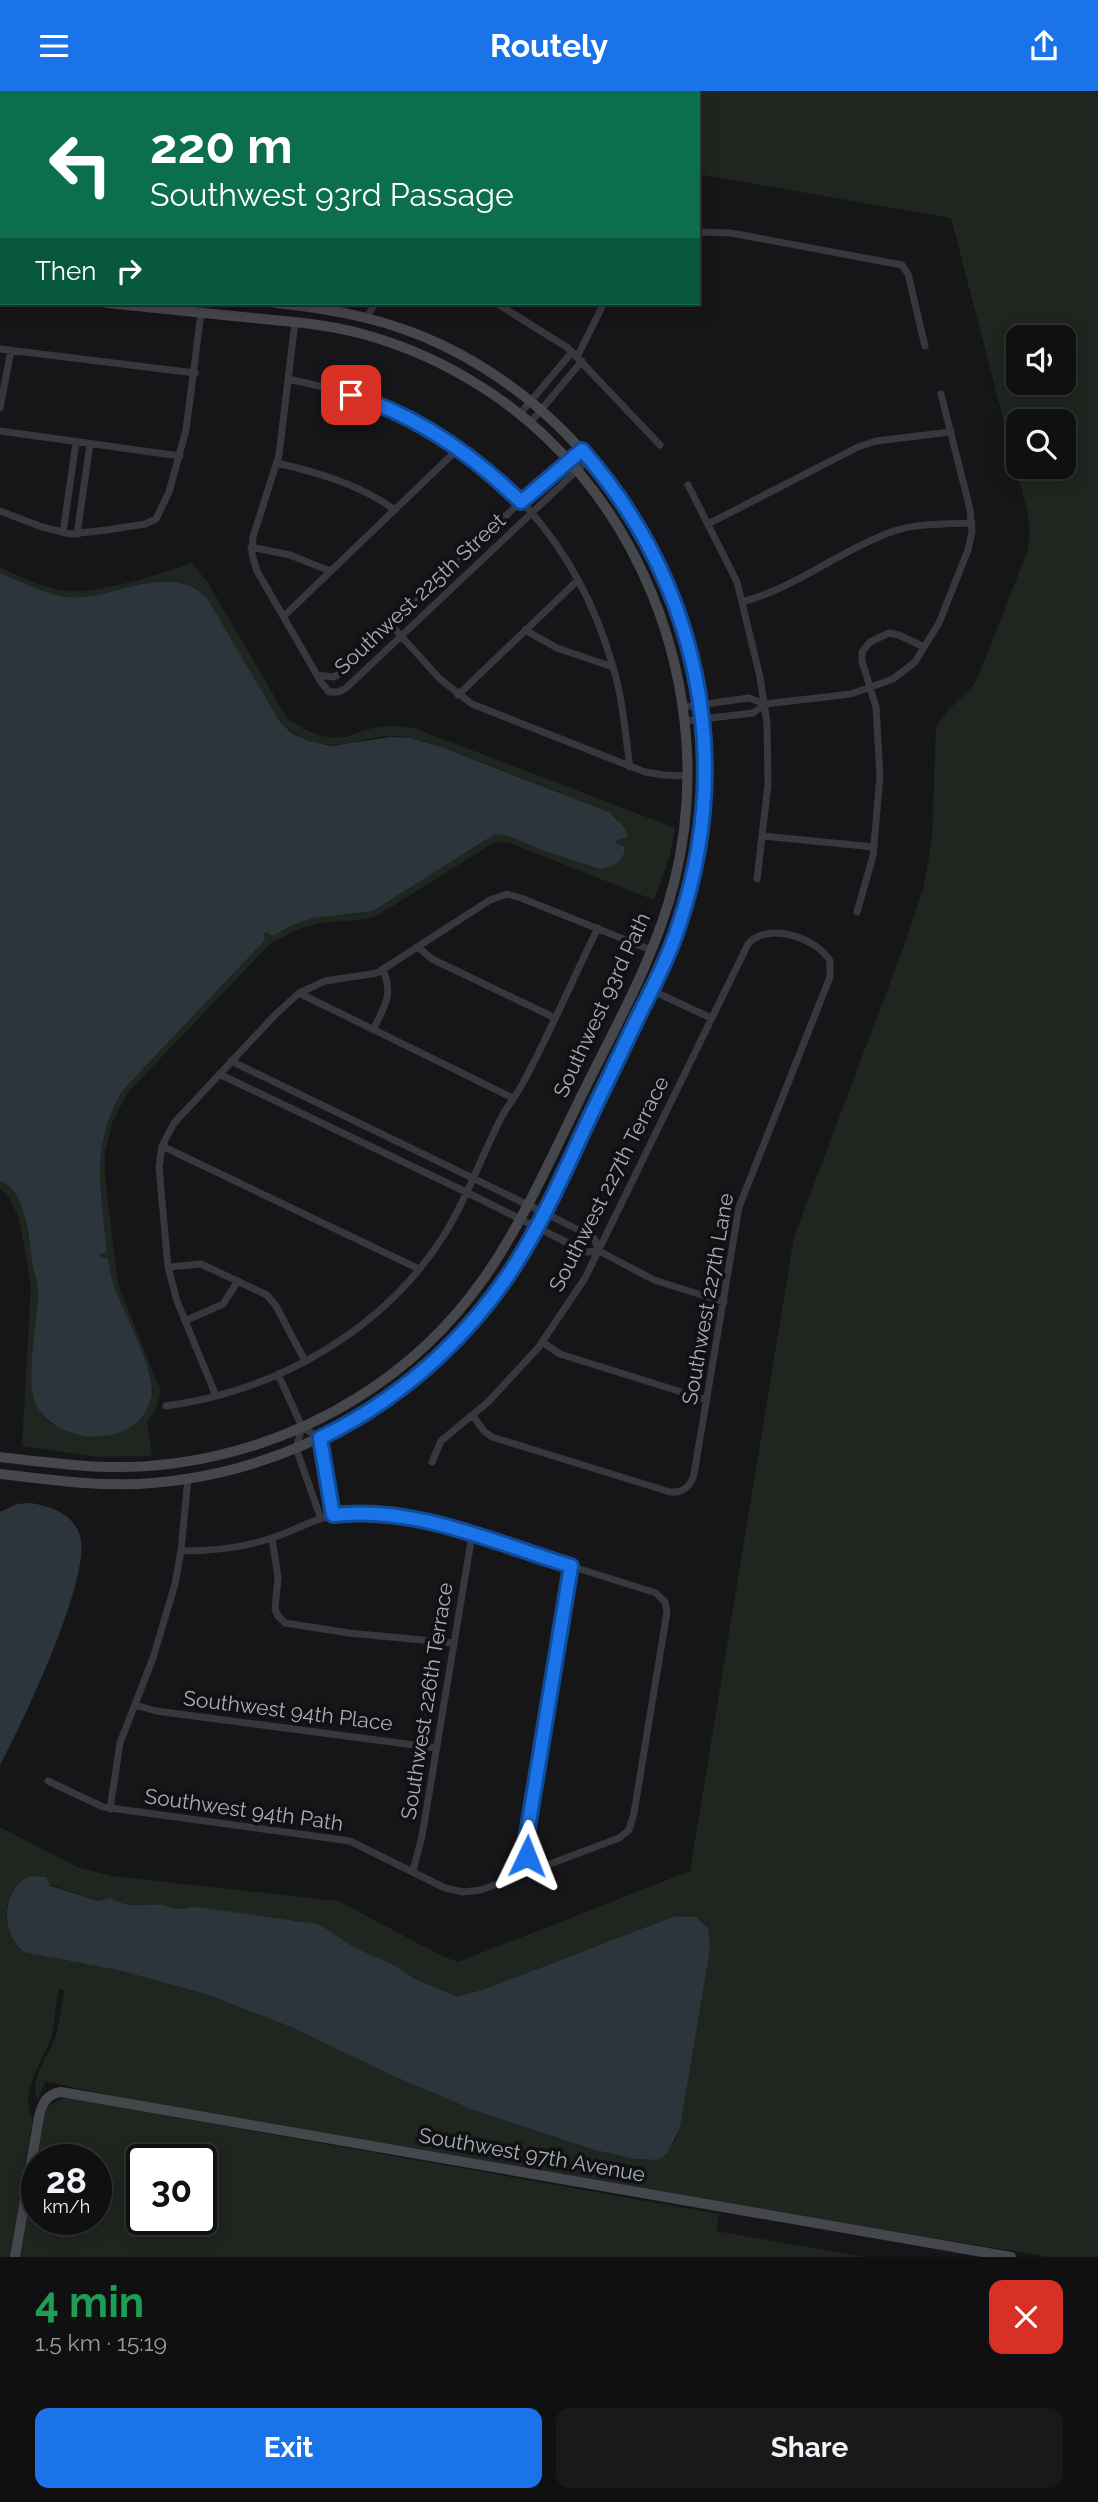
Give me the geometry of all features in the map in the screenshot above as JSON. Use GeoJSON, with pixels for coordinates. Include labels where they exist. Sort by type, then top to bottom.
{"type":"FeatureCollection","features":[{"type":"Feature","properties":{"kind":"street"},"geometry":{"type":"LineString","coordinates":[[700,232],[732,233],[902,265],[908,274],[925,346]]}},
{"type":"Feature","properties":{"kind":"street","name":"Southwest 93rd Path"},"geometry":{"type":"LineString","coordinates":[[0,1457],[91,1466],[156,1465],[236,1451],[302,1427],[369,1391],[432,1340],[485,1278],[522,1220],[651,950],[667,908],[685,821],[688,776],[684,707],[671,644],[648,582],[617,525],[578,471],[530,423],[482,387],[410,350],[356,332],[295,322],[126,305]]}},
{"type":"Feature","properties":{"kind":"street","name":"Southwest 93rd Path"},"geometry":{"type":"LineString","coordinates":[[0,1474],[102,1484],[159,1482],[240,1468],[320,1438],[352,1421],[393,1394],[443,1352],[497,1291],[537,1227],[652,990],[678,927],[696,865],[704,800],[701,705],[685,631],[665,577],[630,513],[582,450],[541,410],[494,375],[459,354],[415,333],[367,317],[294,305]]}},
{"type":"Feature","properties":{"kind":"street"},"geometry":{"type":"LineString","coordinates":[[367,317],[374,305]]}},
{"type":"Feature","properties":{"kind":"street"},"geometry":{"type":"LineString","coordinates":[[499,305],[577,357],[660,445]]}},
{"type":"Feature","properties":{"kind":"street"},"geometry":{"type":"LineString","coordinates":[[530,423],[577,357],[603,305]]}},
{"type":"Feature","properties":{"kind":"street"},"geometry":{"type":"LineString","coordinates":[[0,511],[63,533],[77,534],[155,520],[169,492],[188,421],[201,313]]}},
{"type":"Feature","properties":{"kind":"street"},"geometry":{"type":"LineString","coordinates":[[295,322],[277,463],[251,547],[257,571],[318,675]]}},
{"type":"Feature","properties":{"kind":"street"},"geometry":{"type":"LineString","coordinates":[[0,349],[195,373]]}},
{"type":"Feature","properties":{"kind":"street"},"geometry":{"type":"LineString","coordinates":[[0,408],[11,351]]}},
{"type":"Feature","properties":{"kind":"street"},"geometry":{"type":"LineString","coordinates":[[519,415],[530,401],[577,357]]}},
{"type":"Feature","properties":{"kind":"street"},"geometry":{"type":"LineString","coordinates":[[288,379],[342,392],[387,408],[425,427],[459,448],[532,513],[578,580],[598,621],[614,667],[631,767]]}},
{"type":"Feature","properties":{"kind":"street"},"geometry":{"type":"LineString","coordinates":[[684,707],[749,698],[765,703],[851,694],[893,680],[915,662],[939,623],[971,539],[972,523],[941,394]]}},
{"type":"Feature","properties":{"kind":"street"},"geometry":{"type":"LineString","coordinates":[[0,431],[180,456]]}},
{"type":"Feature","properties":{"kind":"street"},"geometry":{"type":"LineString","coordinates":[[708,524],[858,447],[876,441],[951,432]]}},
{"type":"Feature","properties":{"kind":"street"},"geometry":{"type":"LineString","coordinates":[[63,533],[76,442]]}},
{"type":"Feature","properties":{"kind":"street"},"geometry":{"type":"LineString","coordinates":[[77,534],[90,444]]}},
{"type":"Feature","properties":{"kind":"street"},"geometry":{"type":"LineString","coordinates":[[284,616],[459,448]]}},
{"type":"Feature","properties":{"kind":"street","name":"Southwest 225th Street"},"geometry":{"type":"LineString","coordinates":[[318,675],[330,678],[340,675],[521,502],[582,450]]}},
{"type":"Feature","properties":{"kind":"street","name":"Southwest 225th Street"},"geometry":{"type":"LineString","coordinates":[[318,675],[329,692],[341,691],[589,459]]}},
{"type":"Feature","properties":{"kind":"street"},"geometry":{"type":"LineString","coordinates":[[277,463],[343,481],[395,510]]}},
{"type":"Feature","properties":{"kind":"street"},"geometry":{"type":"LineString","coordinates":[[688,485],[735,576],[765,703],[768,784],[757,879]]}},
{"type":"Feature","properties":{"kind":"street"},"geometry":{"type":"LineString","coordinates":[[742,601],[768,593],[891,532],[972,523]]}},
{"type":"Feature","properties":{"kind":"street"},"geometry":{"type":"LineString","coordinates":[[251,547],[290,555],[330,571]]}},
{"type":"Feature","properties":{"kind":"street"},"geometry":{"type":"LineString","coordinates":[[458,695],[578,580]]}},
{"type":"Feature","properties":{"kind":"street"},"geometry":{"type":"LineString","coordinates":[[392,626],[458,695],[483,710],[631,767],[659,775],[688,776]]}},
{"type":"Feature","properties":{"kind":"street"},"geometry":{"type":"LineString","coordinates":[[525,631],[566,652],[614,667]]}},
{"type":"Feature","properties":{"kind":"street"},"geometry":{"type":"LineString","coordinates":[[857,912],[874,848],[880,776],[876,712],[872,688],[861,658],[864,647],[870,642],[892,633],[924,647]]}},
{"type":"Feature","properties":{"kind":"street"},"geometry":{"type":"LineString","coordinates":[[685,722],[753,713],[765,703]]}},
{"type":"Feature","properties":{"kind":"street"},"geometry":{"type":"LineString","coordinates":[[763,836],[874,848]]}},
{"type":"Feature","properties":{"kind":"street"},"geometry":{"type":"LineString","coordinates":[[216,1397],[185,1321],[168,1267],[159,1171],[162,1146],[174,1123],[231,1061],[299,993],[326,981],[367,977],[383,970],[490,899],[503,894],[651,950]]}},
{"type":"Feature","properties":{"kind":"street"},"geometry":{"type":"LineString","coordinates":[[166,1406],[216,1397],[278,1374],[305,1361],[355,1330],[393,1298],[419,1269],[447,1230],[513,1098],[524,1082],[598,928]]}},
{"type":"Feature","properties":{"kind":"street","name":"Southwest 227th Terrace"},"geometry":{"type":"LineString","coordinates":[[432,1462],[438,1444],[473,1416],[514,1375],[542,1342],[579,1289],[745,948],[762,934],[776,932],[799,939],[825,954],[830,961]]}},
{"type":"Feature","properties":{"kind":"street"},"geometry":{"type":"LineString","coordinates":[[418,947],[432,959],[555,1018]]}},
{"type":"Feature","properties":{"kind":"street","name":"Southwest 227th Lane"},"geometry":{"type":"LineString","coordinates":[[473,1416],[492,1437],[668,1491],[676,1492],[687,1488],[694,1474],[741,1201],[828,981],[830,961]]}},
{"type":"Feature","properties":{"kind":"street"},"geometry":{"type":"LineString","coordinates":[[373,1030],[388,995],[389,985],[383,970]]}},
{"type":"Feature","properties":{"kind":"street"},"geometry":{"type":"LineString","coordinates":[[652,990],[711,1018]]}},
{"type":"Feature","properties":{"kind":"street"},"geometry":{"type":"LineString","coordinates":[[299,993],[513,1098]]}},
{"type":"Feature","properties":{"kind":"street"},"geometry":{"type":"LineString","coordinates":[[231,1061],[594,1238],[599,1251]]}},
{"type":"Feature","properties":{"kind":"street"},"geometry":{"type":"LineString","coordinates":[[219,1074],[586,1252],[599,1251],[654,1280],[723,1302]]}},
{"type":"Feature","properties":{"kind":"street"},"geometry":{"type":"LineString","coordinates":[[162,1146],[419,1269]]}},
{"type":"Feature","properties":{"kind":"street"},"geometry":{"type":"LineString","coordinates":[[168,1267],[201,1264],[262,1292],[273,1301],[305,1361]]}},
{"type":"Feature","properties":{"kind":"street"},"geometry":{"type":"LineString","coordinates":[[185,1321],[223,1304],[238,1281]]}},
{"type":"Feature","properties":{"kind":"street"},"geometry":{"type":"LineString","coordinates":[[542,1342],[557,1353],[707,1400]]}},
{"type":"Feature","properties":{"kind":"street"},"geometry":{"type":"LineString","coordinates":[[278,1374],[302,1427],[320,1438],[333,1515]]}},
{"type":"Feature","properties":{"kind":"street"},"geometry":{"type":"LineString","coordinates":[[302,1427],[296,1448],[321,1519]]}},
{"type":"Feature","properties":{"kind":"street"},"geometry":{"type":"LineString","coordinates":[[110,1809],[120,1744],[159,1639],[175,1584],[188,1478]]}},
{"type":"Feature","properties":{"kind":"street"},"geometry":{"type":"LineString","coordinates":[[181,1551],[226,1548],[272,1538],[333,1515],[368,1512],[396,1515],[472,1535],[571,1566],[526,1840],[526,1852],[532,1871]]}},
{"type":"Feature","properties":{"kind":"street","name":"Southwest 226th Terrace"},"geometry":{"type":"LineString","coordinates":[[413,1871],[420,1846],[472,1535]]}},
{"type":"Feature","properties":{"kind":"street"},"geometry":{"type":"LineString","coordinates":[[272,1538],[277,1563],[274,1607],[278,1616],[287,1624],[454,1643]]}},
{"type":"Feature","properties":{"kind":"street","name":"Southwest 94th Path"},"geometry":{"type":"LineString","coordinates":[[48,1781],[86,1801],[110,1809],[350,1841],[448,1889],[468,1892],[481,1890],[619,1838],[629,1830],[634,1813],[667,1612],[665,1602],[654,1593],[571,1566]]}},
{"type":"Feature","properties":{"kind":"street","name":"Southwest 94th Place"},"geometry":{"type":"LineString","coordinates":[[135,1705],[156,1711],[437,1748]]}},
{"type":"Feature","properties":{"kind":"street","name":"Southwest 97th Avenue"},"geometry":{"type":"LineString","coordinates":[[15,2257],[38,2117],[48,2097],[57,2092],[1011,2257]]}},
{"type":"Feature","properties":{"kind":"shaded area"},"geometry":{"type":"Polygon","coordinates":[[[700,91],[1098,91],[1098,2257],[1050,2257],[695,2199],[117,2097],[45,2081],[38,2100],[35,2093],[37,2076],[56,2036],[65,1991],[59,1989],[52,2034],[30,2086],[29,2108],[33,2118],[29,2144],[21,2144],[21,2191],[10,2257],[0,2257],[0,1827],[77,1867],[111,1876],[338,1901],[458,1962],[690,1871],[794,1237],[924,886],[932,839],[936,728],[944,715],[976,681],[1027,553],[1030,534],[1028,514],[1019,479],[1076,479],[1076,409],[1006,409],[1006,429],[951,218],[700,174],[700,91]],[[36,1876],[24,1880],[10,1896],[7,1907],[9,1930],[20,1950],[118,1970],[206,1994],[291,2027],[391,2075],[471,2109],[595,2150],[635,2159],[657,2160],[675,2141],[680,2128],[710,1950],[685,1915],[675,1916],[457,1998],[357,1949],[322,1926],[302,1921],[186,1907],[145,1907],[108,1899],[98,1901],[49,1884],[46,1877],[36,1876]]]}},
{"type":"Feature","properties":{"kind":"shaded area"},"geometry":{"type":"Polygon","coordinates":[[[192,563],[208,583],[287,718],[301,727],[331,738],[380,727],[414,728],[675,828],[670,855],[654,900],[510,843],[495,842],[378,915],[309,926],[269,945],[128,1092],[113,1121],[105,1152],[105,1176],[118,1284],[161,1392],[155,1411],[147,1422],[152,1456],[98,1457],[22,1446],[31,1286],[19,1218],[7,1194],[0,1189],[0,1181],[14,1191],[23,1208],[38,1290],[32,1390],[34,1401],[41,1413],[51,1424],[153,1391],[150,1374],[113,1286],[108,1258],[100,1258],[100,1254],[107,1251],[100,1169],[102,1151],[105,1131],[122,1091],[265,940],[266,932],[273,936],[292,925],[314,918],[373,911],[495,834],[511,837],[600,869],[625,851],[625,847],[616,843],[617,839],[628,837],[617,819],[608,812],[428,742],[393,736],[331,745],[315,743],[298,735],[280,722],[207,598],[192,587],[175,582],[158,582],[102,594],[66,597],[0,573],[0,568],[49,588],[80,591],[130,582],[192,563]]]}},
{"type":"Feature","properties":{"kind":"shaded area"},"geometry":{"type":"Polygon","coordinates":[[[0,573],[66,597],[102,594],[158,582],[175,582],[192,587],[207,598],[280,722],[293,734],[331,746],[390,737],[411,738],[441,747],[609,812],[625,828],[628,837],[617,840],[616,843],[625,847],[620,860],[600,869],[511,837],[495,834],[373,911],[314,918],[292,925],[273,936],[266,932],[265,940],[122,1091],[105,1131],[102,1151],[100,1170],[107,1252],[100,1254],[101,1258],[108,1258],[114,1285],[145,1360],[152,1387],[151,1398],[143,1415],[131,1427],[116,1434],[99,1437],[64,1430],[49,1420],[37,1407],[33,1397],[37,1285],[28,1229],[20,1202],[9,1186],[0,1181],[0,573]]]}},
{"type":"Feature","properties":{"kind":"shaded area"},"geometry":{"type":"Polygon","coordinates":[[[31,1503],[53,1509],[71,1520],[79,1533],[81,1552],[77,1579],[54,1648],[0,1765],[0,1512],[17,1504],[31,1503]]]}},
{"type":"Feature","properties":{"kind":"shaded area"},"geometry":{"type":"Polygon","coordinates":[[[32,1876],[46,1877],[51,1886],[98,1901],[111,1898],[129,1905],[163,1905],[178,1909],[195,1907],[312,1923],[322,1926],[357,1949],[457,1997],[485,1989],[675,1916],[696,1917],[708,1928],[710,1950],[680,2128],[667,2154],[657,2160],[635,2159],[595,2150],[471,2109],[391,2075],[291,2027],[206,1994],[118,1970],[24,1952],[11,1934],[7,1911],[14,1890],[21,1881],[32,1876]]]}},
{"type":"Feature","properties":{"kind":"shaded area"},"geometry":{"type":"Polygon","coordinates":[[[60,2099],[73,2099],[719,2214],[716,2231],[865,2257],[20,2257],[24,2235],[112,2235],[112,2144],[39,2144],[43,2118],[49,2106],[60,2099]]]}},
{"type":"Feature","properties":{"kind":"route"},"geometry":{"type":"LineString","coordinates":[[351,395],[387,408],[459,448],[521,502],[582,450],[626,506],[665,577],[685,631],[704,727],[701,832],[684,912],[660,972],[532,1237],[487,1304],[443,1352],[393,1394],[320,1438],[333,1515],[368,1512],[406,1516],[571,1566],[526,1840],[527,1856]]}}]}
